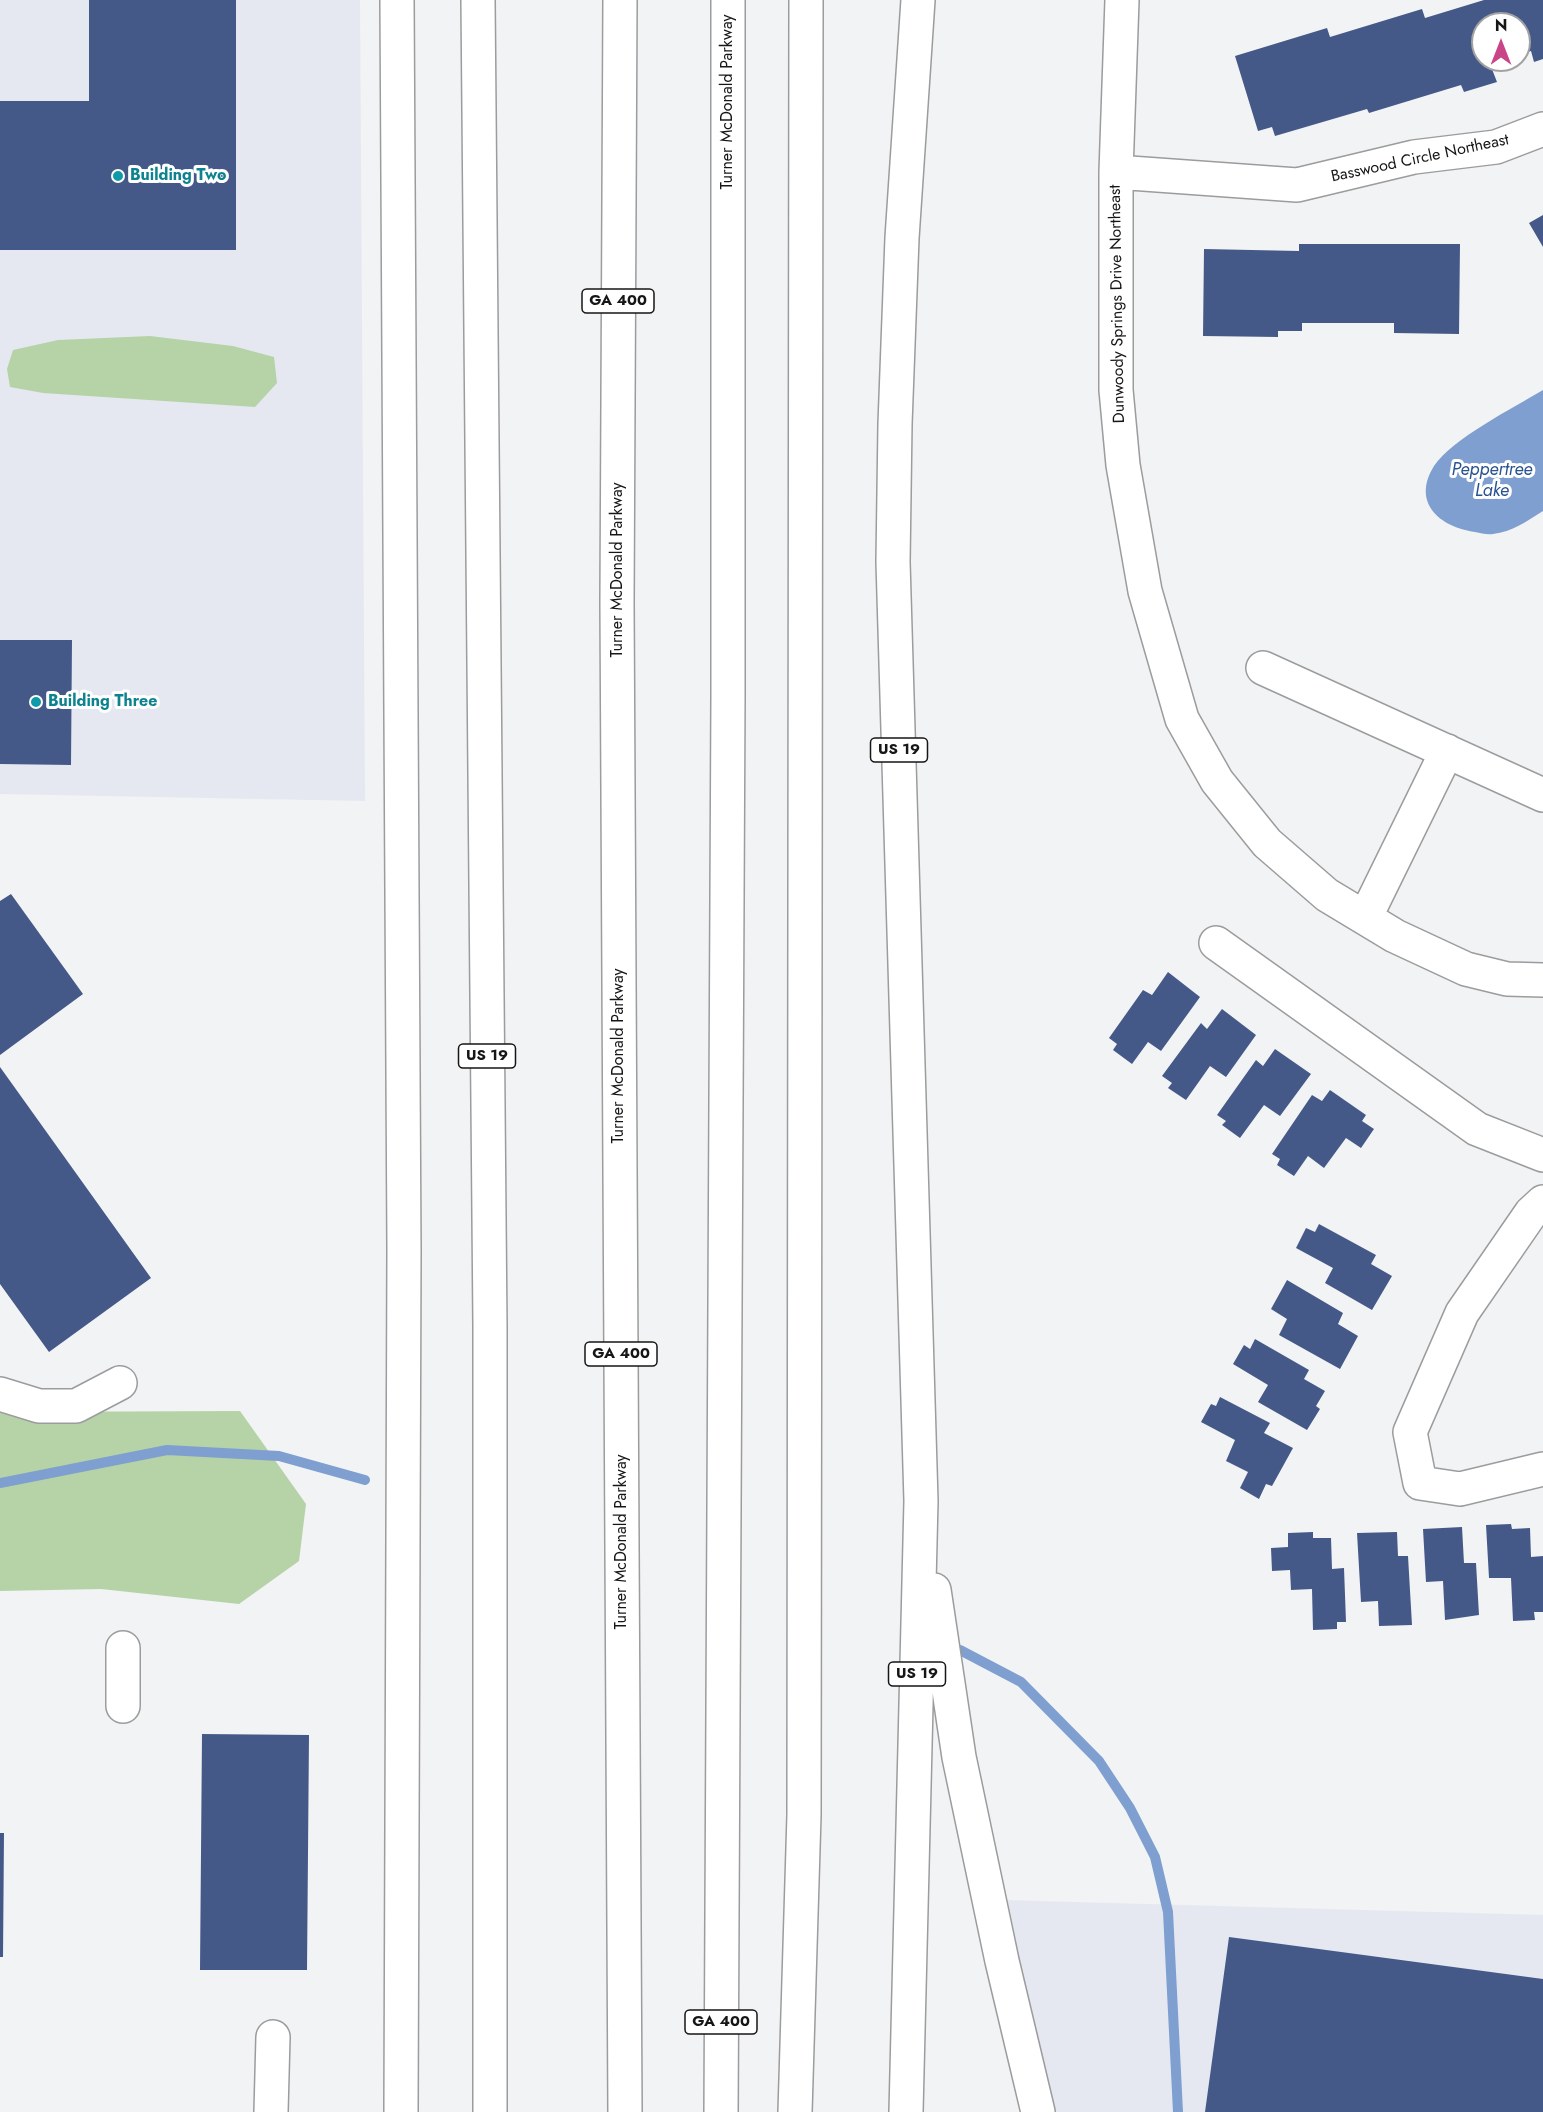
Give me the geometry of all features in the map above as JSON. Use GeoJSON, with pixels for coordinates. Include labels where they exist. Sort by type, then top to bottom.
{"type":"FeatureCollection","features":[{"type":"Feature","properties":{"kind":"main road"},"geometry":{"type":"LineString","coordinates":[[397,0],[404,1226],[401,2112]]}},
{"type":"Feature","properties":{"kind":"main road","name":"US 19"},"geometry":{"type":"LineString","coordinates":[[478,0],[490,1313],[490,2112]]}},
{"type":"Feature","properties":{"kind":"main road","name":"Turner McDonald Parkway"},"geometry":{"type":"LineString","coordinates":[[620,0],[617,614],[625,2112]]}},
{"type":"Feature","properties":{"kind":"main road","name":"Turner McDonald Parkway"},"geometry":{"type":"LineString","coordinates":[[721,2112],[728,708],[728,0]]}},
{"type":"Feature","properties":{"kind":"main road"},"geometry":{"type":"LineString","coordinates":[[795,2112],[804,1815],[806,0]]}},
{"type":"Feature","properties":{"kind":"main road","name":"US 19"},"geometry":{"type":"LineString","coordinates":[[906,2112],[921,1501],[893,562],[895,424],[902,238],[918,0]]}},
{"type":"Feature","properties":{"kind":"main road","name":"Dunwoody Springs Drive Northeast"},"geometry":{"type":"LineString","coordinates":[[1122,0],[1116,172],[1116,390],[1123,465],[1145,591],[1182,719],[1217,781],[1267,843],[1327,895],[1395,936],[1466,969],[1507,979],[1543,980]]}},
{"type":"Feature","properties":{"kind":"main road","name":"Basswood Circle Northeast"},"geometry":{"type":"LineString","coordinates":[[1116,172],[1298,186],[1414,157],[1496,147],[1543,129]]}},
{"type":"Feature","properties":{"kind":"main road"},"geometry":{"type":"LineString","coordinates":[[1263,668],[1543,795]]}},
{"type":"Feature","properties":{"kind":"main road"},"geometry":{"type":"LineString","coordinates":[[1365,918],[1447,752]]}},
{"type":"Feature","properties":{"kind":"main road"},"geometry":{"type":"LineString","coordinates":[[1216,943],[1478,1130],[1543,1155]]}},
{"type":"Feature","properties":{"kind":"main road"},"geometry":{"type":"LineString","coordinates":[[1543,1202],[1531,1213],[1462,1313],[1410,1432],[1420,1483],[1460,1489],[1543,1469]]}},
{"type":"Feature","properties":{"kind":"main road"},"geometry":{"type":"LineString","coordinates":[[0,1394],[39,1406],[76,1406],[120,1383]]}},
{"type":"Feature","properties":{"kind":"main road"},"geometry":{"type":"LineString","coordinates":[[921,1501],[958,1757],[1002,1961],[1038,2112]]}},
{"type":"Feature","properties":{"kind":"main road"},"geometry":{"type":"LineString","coordinates":[[123,1648],[123,1706]]}},
{"type":"Feature","properties":{"kind":"main road"},"geometry":{"type":"LineString","coordinates":[[271,2112],[273,2037]]}},
{"type":"Feature","properties":{"kind":"shaded area"},"geometry":{"type":"Polygon","coordinates":[[[0,0],[360,0],[365,801],[0,794],[0,0]]]}},
{"type":"Feature","properties":{"kind":"shaded area"},"geometry":{"type":"Polygon","coordinates":[[[1003,1900],[1543,1915],[1543,2112],[1054,2112],[1003,1900]]]}},
{"type":"Feature","properties":{"kind":"green space"},"geometry":{"type":"Polygon","coordinates":[[[150,336],[233,346],[274,357],[277,383],[255,407],[43,393],[10,387],[7,369],[13,350],[58,340],[150,336]]]}},
{"type":"Feature","properties":{"kind":"green space"},"geometry":{"type":"Polygon","coordinates":[[[240,1411],[306,1504],[299,1561],[239,1604],[101,1589],[0,1591],[0,1412],[240,1411]]]}},
{"type":"Feature","properties":{"kind":"water","name":"Peppertree Lake"},"geometry":{"type":"Polygon","coordinates":[[[1543,390],[1543,511],[1513,528],[1491,534],[1462,529],[1441,519],[1428,502],[1426,491],[1434,466],[1454,445],[1468,435],[1543,390]]]}},
{"type":"Feature","properties":{"kind":"building","name":"Building Two"},"geometry":{"type":"Polygon","coordinates":[[[89,0],[236,0],[236,250],[0,250],[0,101],[89,101],[89,0]]]}},
{"type":"Feature","properties":{"kind":"building"},"geometry":{"type":"Polygon","coordinates":[[[1484,0],[1543,0],[1543,59],[1534,62],[1531,51],[1531,12],[1471,12],[1471,72],[1493,72],[1497,82],[1464,92],[1461,85],[1369,113],[1367,109],[1275,136],[1272,127],[1258,131],[1235,56],[1327,28],[1330,37],[1422,9],[1425,18],[1484,0]]]}},
{"type":"Feature","properties":{"kind":"building"},"geometry":{"type":"Polygon","coordinates":[[[1543,215],[1543,247],[1529,223],[1543,215]]]}},
{"type":"Feature","properties":{"kind":"building"},"geometry":{"type":"Polygon","coordinates":[[[1299,244],[1460,244],[1459,334],[1394,333],[1394,323],[1302,323],[1302,331],[1278,331],[1278,337],[1203,336],[1204,249],[1299,251],[1299,244]]]}},
{"type":"Feature","properties":{"kind":"building","name":"Building Three"},"geometry":{"type":"Polygon","coordinates":[[[0,640],[72,640],[71,765],[0,764],[0,640]]]}},
{"type":"Feature","properties":{"kind":"building"},"geometry":{"type":"Polygon","coordinates":[[[11,894],[83,994],[0,1055],[0,901],[11,894]]]}},
{"type":"Feature","properties":{"kind":"building"},"geometry":{"type":"Polygon","coordinates":[[[1168,972],[1200,997],[1161,1051],[1148,1042],[1132,1064],[1113,1050],[1117,1044],[1109,1038],[1143,990],[1152,995],[1168,972]]]}},
{"type":"Feature","properties":{"kind":"building"},"geometry":{"type":"Polygon","coordinates":[[[1222,1009],[1256,1035],[1226,1077],[1210,1066],[1186,1100],[1168,1088],[1172,1083],[1162,1076],[1201,1023],[1207,1029],[1222,1009]]]}},
{"type":"Feature","properties":{"kind":"building"},"geometry":{"type":"Polygon","coordinates":[[[1275,1049],[1311,1074],[1280,1116],[1264,1105],[1240,1138],[1222,1125],[1226,1121],[1217,1115],[1256,1060],[1263,1066],[1275,1049]]]}},
{"type":"Feature","properties":{"kind":"building"},"geometry":{"type":"Polygon","coordinates":[[[0,1067],[151,1278],[49,1352],[0,1284],[0,1067]]]}},
{"type":"Feature","properties":{"kind":"building"},"geometry":{"type":"Polygon","coordinates":[[[1330,1090],[1366,1115],[1362,1121],[1374,1129],[1361,1148],[1346,1138],[1324,1168],[1308,1156],[1294,1176],[1277,1165],[1280,1159],[1272,1154],[1312,1095],[1322,1101],[1330,1090]]]}},
{"type":"Feature","properties":{"kind":"building"},"geometry":{"type":"Polygon","coordinates":[[[1319,1224],[1376,1255],[1371,1264],[1392,1276],[1372,1310],[1325,1283],[1333,1268],[1296,1248],[1306,1228],[1315,1232],[1319,1224]]]}},
{"type":"Feature","properties":{"kind":"building"},"geometry":{"type":"Polygon","coordinates":[[[1287,1280],[1343,1313],[1338,1324],[1358,1336],[1340,1369],[1279,1335],[1287,1319],[1271,1309],[1287,1280]]]}},
{"type":"Feature","properties":{"kind":"building"},"geometry":{"type":"Polygon","coordinates":[[[1255,1339],[1309,1370],[1304,1379],[1325,1391],[1316,1406],[1320,1409],[1307,1430],[1258,1402],[1268,1385],[1233,1364],[1244,1345],[1250,1349],[1255,1339]]]}},
{"type":"Feature","properties":{"kind":"building"},"geometry":{"type":"Polygon","coordinates":[[[1220,1397],[1270,1423],[1264,1433],[1293,1448],[1272,1486],[1266,1484],[1259,1499],[1240,1488],[1248,1472],[1226,1461],[1235,1440],[1201,1422],[1211,1404],[1216,1406],[1220,1397]]]}},
{"type":"Feature","properties":{"kind":"building"},"geometry":{"type":"Polygon","coordinates":[[[1511,1524],[1512,1529],[1530,1528],[1531,1557],[1543,1556],[1543,1612],[1534,1612],[1535,1620],[1513,1621],[1511,1578],[1489,1578],[1486,1525],[1511,1524]]]}},
{"type":"Feature","properties":{"kind":"building"},"geometry":{"type":"Polygon","coordinates":[[[1462,1527],[1464,1563],[1476,1563],[1479,1615],[1445,1620],[1443,1581],[1426,1582],[1423,1529],[1462,1527]]]}},
{"type":"Feature","properties":{"kind":"building"},"geometry":{"type":"Polygon","coordinates":[[[1313,1532],[1313,1538],[1331,1538],[1332,1569],[1344,1568],[1346,1622],[1337,1622],[1337,1629],[1313,1630],[1312,1589],[1291,1590],[1290,1570],[1272,1571],[1271,1548],[1288,1547],[1288,1533],[1313,1532]]]}},
{"type":"Feature","properties":{"kind":"building"},"geometry":{"type":"Polygon","coordinates":[[[1397,1532],[1398,1556],[1408,1556],[1412,1625],[1379,1626],[1378,1601],[1361,1602],[1357,1533],[1397,1532]]]}},
{"type":"Feature","properties":{"kind":"building"},"geometry":{"type":"Polygon","coordinates":[[[202,1734],[309,1735],[307,1970],[200,1970],[202,1734]]]}},
{"type":"Feature","properties":{"kind":"building"},"geometry":{"type":"Polygon","coordinates":[[[0,1833],[4,1833],[3,1957],[0,1957],[0,1833]]]}},
{"type":"Feature","properties":{"kind":"building"},"geometry":{"type":"Polygon","coordinates":[[[1229,1937],[1543,1979],[1543,2112],[1205,2112],[1229,1937]]]}},
{"type":"Feature","properties":{"kind":"waterway"},"geometry":{"type":"LineString","coordinates":[[0,1483],[167,1450],[279,1456],[365,1480]]}},
{"type":"Feature","properties":{"kind":"waterway"},"geometry":{"type":"LineString","coordinates":[[960,1650],[1021,1682],[1099,1761],[1130,1808],[1155,1857],[1168,1912],[1178,2112]]}},
{"type":"Feature","properties":{"kind":"place","name":"Building Two"},"geometry":{"type":"Point","coordinates":[118,176]}},
{"type":"Feature","properties":{"kind":"place","name":"Building Three"},"geometry":{"type":"Point","coordinates":[36,702]}}]}
